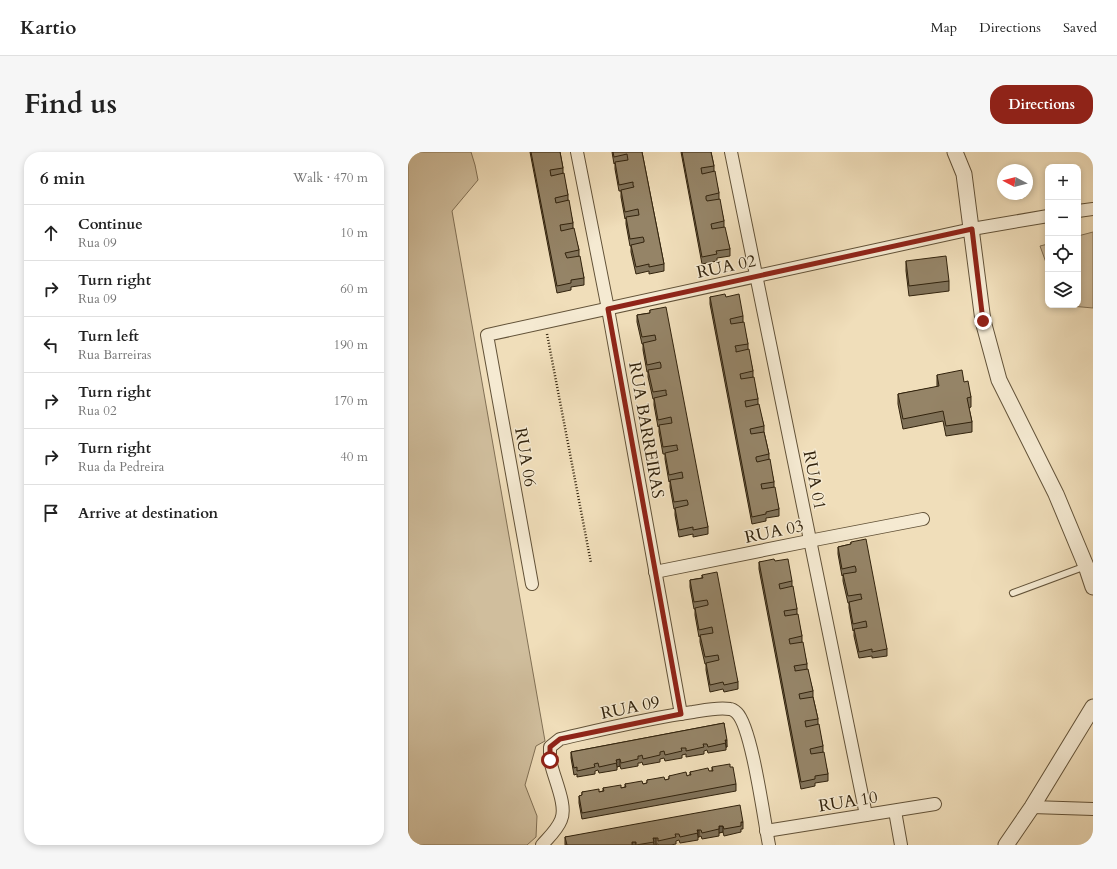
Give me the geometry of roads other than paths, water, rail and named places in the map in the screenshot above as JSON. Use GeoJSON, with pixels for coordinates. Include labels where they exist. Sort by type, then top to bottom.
{"type":"FeatureCollection","features":[{"type":"Feature","properties":{"kind":"street","name":"RUA BARREIRAS"},"geometry":{"type":"LineString","coordinates":[[577,152],[608,309],[681,714]]}},
{"type":"Feature","properties":{"kind":"street","name":"RUA 01"},"geometry":{"type":"LineString","coordinates":[[731,152],[866,815]]}},
{"type":"Feature","properties":{"kind":"street"},"geometry":{"type":"LineString","coordinates":[[955,152],[964,174],[983,321],[999,380],[1056,494],[1086,566],[1093,587]]}},
{"type":"Feature","properties":{"kind":"street"},"geometry":{"type":"LineString","coordinates":[[1081,211],[1093,209]]}},
{"type":"Feature","properties":{"kind":"street","name":"RUA 02"},"geometry":{"type":"LineString","coordinates":[[487,335],[972,229],[1045,217]]}},
{"type":"Feature","properties":{"kind":"street","name":"RUA 06"},"geometry":{"type":"LineString","coordinates":[[487,335],[532,584]]}},
{"type":"Feature","properties":{"kind":"street","name":"RUA 03"},"geometry":{"type":"LineString","coordinates":[[656,572],[924,519]]}},
{"type":"Feature","properties":{"kind":"street"},"geometry":{"type":"LineString","coordinates":[[1006,845],[1032,807],[1093,707]]}},
{"type":"Feature","properties":{"kind":"street","name":"RUA 09"},"geometry":{"type":"LineString","coordinates":[[542,845],[556,829],[561,821],[563,813],[556,779],[550,760],[550,747],[560,739],[681,714],[720,708],[731,709],[737,712],[742,719],[752,755],[769,845]]}},
{"type":"Feature","properties":{"kind":"street","name":"RUA 10"},"geometry":{"type":"LineString","coordinates":[[766,831],[935,804]]}},
{"type":"Feature","properties":{"kind":"street"},"geometry":{"type":"LineString","coordinates":[[1032,807],[1093,809]]}},
{"type":"Feature","properties":{"kind":"street"},"geometry":{"type":"LineString","coordinates":[[895,811],[901,845]]}},
{"type":"Feature","properties":{"kind":"lane"},"geometry":{"type":"LineString","coordinates":[[1013,593],[1086,566]]}}]}
